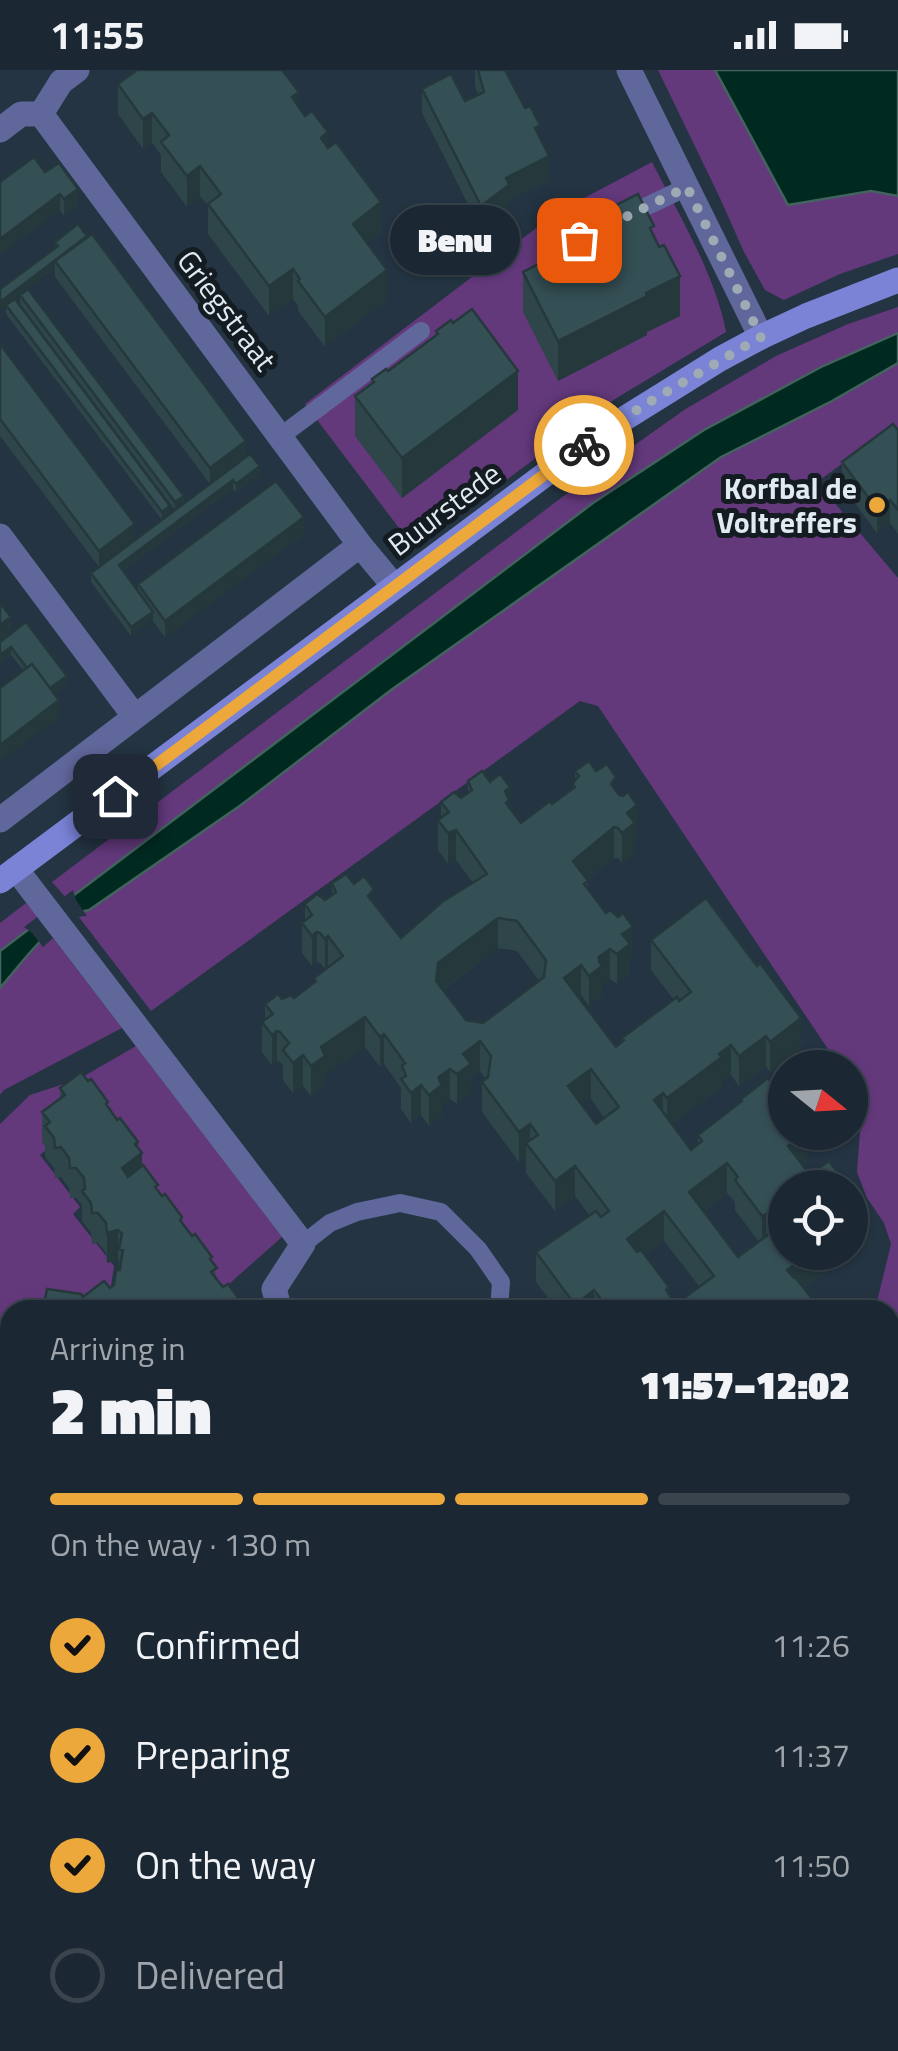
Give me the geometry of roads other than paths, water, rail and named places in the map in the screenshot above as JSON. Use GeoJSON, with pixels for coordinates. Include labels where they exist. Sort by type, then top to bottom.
{"type":"FeatureCollection","features":[{"type":"Feature","properties":{"kind":"street"},"geometry":{"type":"LineString","coordinates":[[0,130],[21,114],[41,114],[61,82],[77,70]]}},
{"type":"Feature","properties":{"kind":"street"},"geometry":{"type":"LineString","coordinates":[[629,70],[761,337]]}},
{"type":"Feature","properties":{"kind":"street","name":"Griegstraat"},"geometry":{"type":"LineString","coordinates":[[41,114],[360,545]]}},
{"type":"Feature","properties":{"kind":"street","name":"Buurstede"},"geometry":{"type":"LineString","coordinates":[[303,1244],[42,902],[8,875],[598,434],[761,337],[898,280]]}},
{"type":"Feature","properties":{"kind":"street"},"geometry":{"type":"LineString","coordinates":[[0,536],[135,718]]}},
{"type":"Feature","properties":{"kind":"street","name":"Buurstede"},"geometry":{"type":"LineString","coordinates":[[0,820],[360,545],[394,586]]}},
{"type":"Feature","properties":{"kind":"street"},"geometry":{"type":"LineString","coordinates":[[277,1300],[274,1289],[303,1244]]}},
{"type":"Feature","properties":{"kind":"lane"},"geometry":{"type":"LineString","coordinates":[[610,224],[687,187]]}},
{"type":"Feature","properties":{"kind":"lane"},"geometry":{"type":"LineString","coordinates":[[280,436],[421,330]]}},
{"type":"Feature","properties":{"kind":"lane"},"geometry":{"type":"LineString","coordinates":[[303,1244],[330,1224],[372,1209],[400,1203],[441,1212],[478,1250],[501,1282],[500,1300]]}},
{"type":"Feature","properties":{"kind":"place","name":"Benu"},"geometry":{"type":"Point","coordinates":[579,240]}},
{"type":"Feature","properties":{"kind":"place","name":"Korfbal de Voltreffers"},"geometry":{"type":"Point","coordinates":[877,505]}}]}
